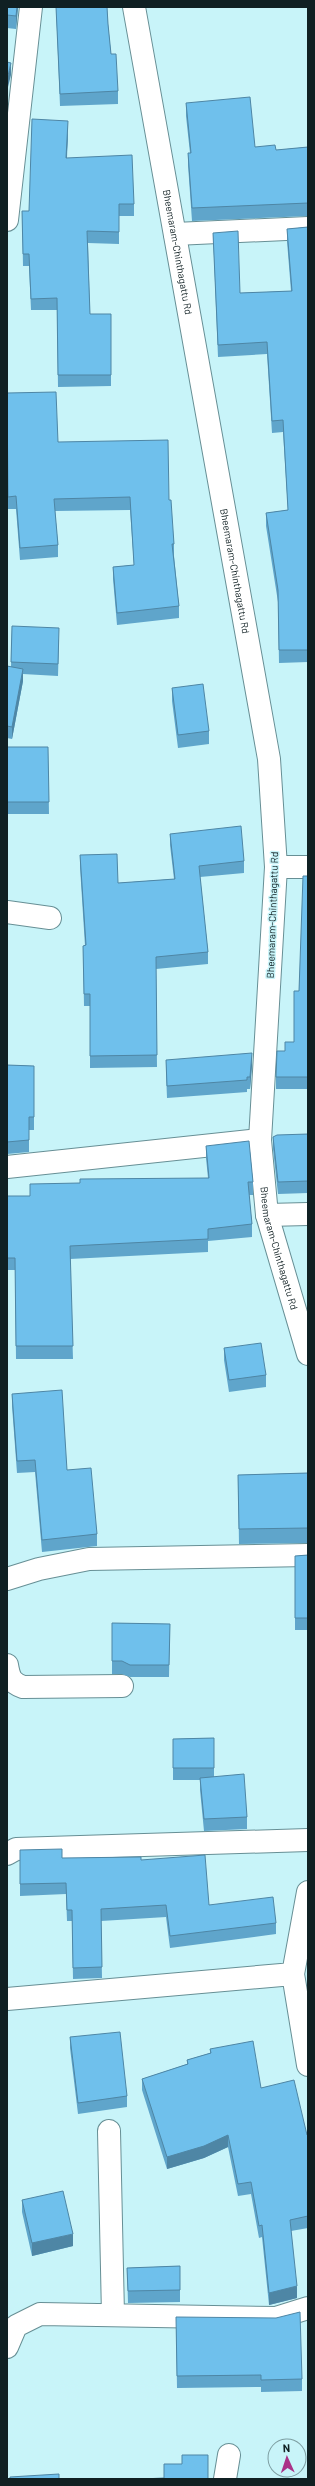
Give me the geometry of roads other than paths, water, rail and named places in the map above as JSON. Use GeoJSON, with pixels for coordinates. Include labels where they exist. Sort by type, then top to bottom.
{"type":"FeatureCollection","features":[{"type":"Feature","properties":{"kind":"street"},"geometry":{"type":"LineString","coordinates":[[7,220],[15,64],[31,7]]}},
{"type":"Feature","properties":{"kind":"street","name":"Bheemaram-Chinthagattu Rd"},"geometry":{"type":"LineString","coordinates":[[134,7],[269,759],[276,867],[260,1140],[267,1215],[308,1354]]}},
{"type":"Feature","properties":{"kind":"street"},"geometry":{"type":"LineString","coordinates":[[175,234],[308,228]]}},
{"type":"Feature","properties":{"kind":"street"},"geometry":{"type":"LineString","coordinates":[[276,867],[308,867]]}},
{"type":"Feature","properties":{"kind":"street"},"geometry":{"type":"LineString","coordinates":[[7,912],[50,918]]}},
{"type":"Feature","properties":{"kind":"street"},"geometry":{"type":"LineString","coordinates":[[7,1167],[260,1140]]}},
{"type":"Feature","properties":{"kind":"street"},"geometry":{"type":"LineString","coordinates":[[267,1215],[308,1214]]}},
{"type":"Feature","properties":{"kind":"street"},"geometry":{"type":"LineString","coordinates":[[7,1579],[39,1569],[89,1560],[308,1555]]}},
{"type":"Feature","properties":{"kind":"street"},"geometry":{"type":"LineString","coordinates":[[7,1665],[9,1677],[14,1684],[23,1687],[122,1686]]}},
{"type":"Feature","properties":{"kind":"street"},"geometry":{"type":"LineString","coordinates":[[7,1854],[16,1849],[308,1840]]}},
{"type":"Feature","properties":{"kind":"street"},"geometry":{"type":"LineString","coordinates":[[308,1892],[293,1974],[308,2065]]}},
{"type":"Feature","properties":{"kind":"street"},"geometry":{"type":"LineString","coordinates":[[7,1998],[293,1974]]}},
{"type":"Feature","properties":{"kind":"street"},"geometry":{"type":"LineString","coordinates":[[109,2130],[113,2315]]}},
{"type":"Feature","properties":{"kind":"street"},"geometry":{"type":"LineString","coordinates":[[7,2347],[16,2326],[40,2314],[276,2318],[308,2308]]}},
{"type":"Feature","properties":{"kind":"street"},"geometry":{"type":"LineString","coordinates":[[225,2479],[229,2455]]}}]}
